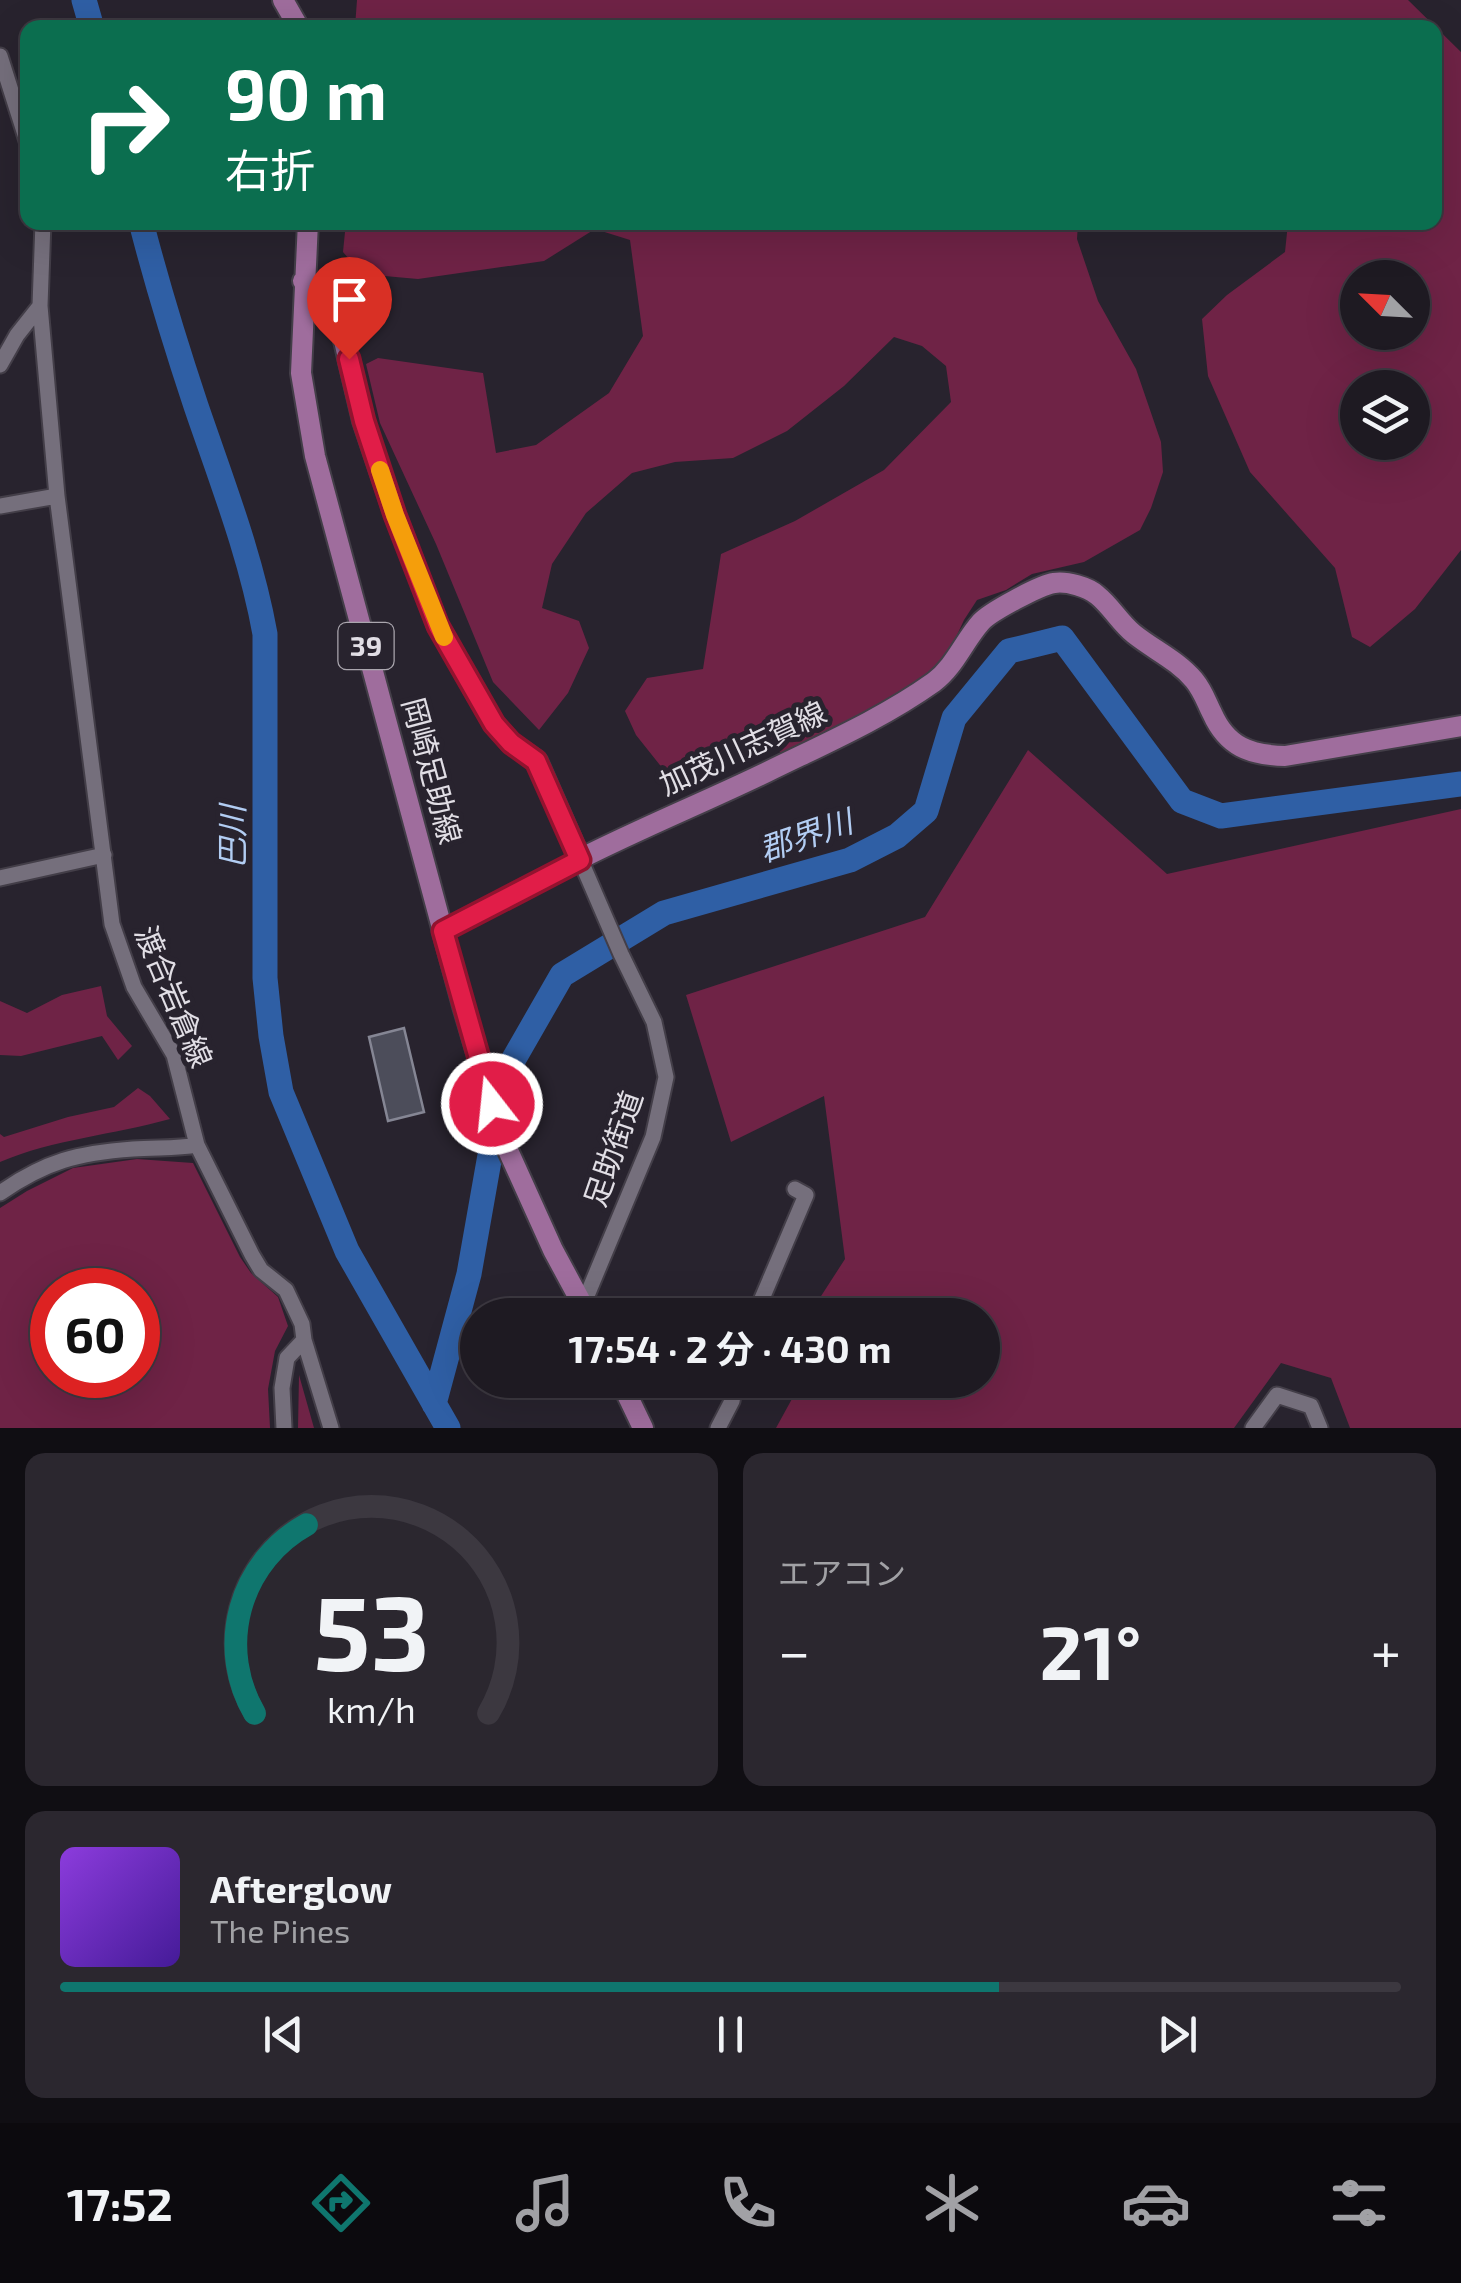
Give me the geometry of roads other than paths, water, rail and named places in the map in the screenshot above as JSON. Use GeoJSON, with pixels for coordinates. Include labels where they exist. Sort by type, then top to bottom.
{"type":"FeatureCollection","features":[{"type":"Feature","properties":{"kind":"main road","name":"岡崎足助線"},"geometry":{"type":"LineString","coordinates":[[307,230],[301,373],[315,456],[502,1137],[579,1298]]}},
{"type":"Feature","properties":{"kind":"main road"},"geometry":{"type":"LineString","coordinates":[[304,281],[342,328],[364,421],[438,626],[494,724],[511,743],[536,761],[580,860]]}},
{"type":"Feature","properties":{"kind":"main road","name":"加茂川志賀線"},"geometry":{"type":"LineString","coordinates":[[580,860],[830,743],[890,710],[940,677],[982,620],[1054,582],[1096,593],[1132,633],[1168,656],[1192,678],[1206,696],[1223,732],[1237,746],[1263,756],[1285,756],[1461,726]]}},
{"type":"Feature","properties":{"kind":"main road"},"geometry":{"type":"LineString","coordinates":[[629,1398],[643,1428]]}},
{"type":"Feature","properties":{"kind":"street"},"geometry":{"type":"LineString","coordinates":[[0,56],[20,119]]}},
{"type":"Feature","properties":{"kind":"street","name":"渡合岩倉線"},"geometry":{"type":"LineString","coordinates":[[43,230],[40,306],[57,496],[112,924],[134,987],[174,1055],[197,1145],[252,1255],[261,1270],[286,1290],[302,1324],[330,1428]]}},
{"type":"Feature","properties":{"kind":"street"},"geometry":{"type":"LineString","coordinates":[[0,365],[40,306]]}},
{"type":"Feature","properties":{"kind":"street"},"geometry":{"type":"LineString","coordinates":[[0,506],[57,496]]}},
{"type":"Feature","properties":{"kind":"street"},"geometry":{"type":"LineString","coordinates":[[0,878],[104,855]]}},
{"type":"Feature","properties":{"kind":"street"},"geometry":{"type":"LineString","coordinates":[[443,931],[580,860]]}},
{"type":"Feature","properties":{"kind":"street","name":"足助街道"},"geometry":{"type":"LineString","coordinates":[[580,860],[654,1022],[666,1077],[653,1137],[591,1298]]}},
{"type":"Feature","properties":{"kind":"street"},"geometry":{"type":"LineString","coordinates":[[0,1193],[24,1176],[66,1158],[197,1145]]}},
{"type":"Feature","properties":{"kind":"street"},"geometry":{"type":"LineString","coordinates":[[761,1298],[806,1196],[796,1189]]}},
{"type":"Feature","properties":{"kind":"street"},"geometry":{"type":"LineString","coordinates":[[284,1428],[282,1388],[287,1358],[304,1340]]}},
{"type":"Feature","properties":{"kind":"street"},"geometry":{"type":"LineString","coordinates":[[1253,1428],[1277,1395],[1311,1406],[1320,1428]]}},
{"type":"Feature","properties":{"kind":"street"},"geometry":{"type":"LineString","coordinates":[[718,1428],[733,1398]]}},
{"type":"Feature","properties":{"kind":"waterway","name":"巴川"},"geometry":{"type":"LineString","coordinates":[[84,0],[90,20]]}},
{"type":"Feature","properties":{"kind":"waterway","name":"巴川"},"geometry":{"type":"LineString","coordinates":[[143,230],[181,361],[244,548],[265,634],[265,978],[281,1092],[347,1251],[448,1428]]}},
{"type":"Feature","properties":{"kind":"waterway","name":"郡界川"},"geometry":{"type":"LineString","coordinates":[[434,1404],[469,1274],[504,1076],[562,975],[664,913],[850,860],[897,836],[926,811],[954,718],[1009,651],[1062,638],[1182,801],[1221,816],[1461,784]]}}]}
